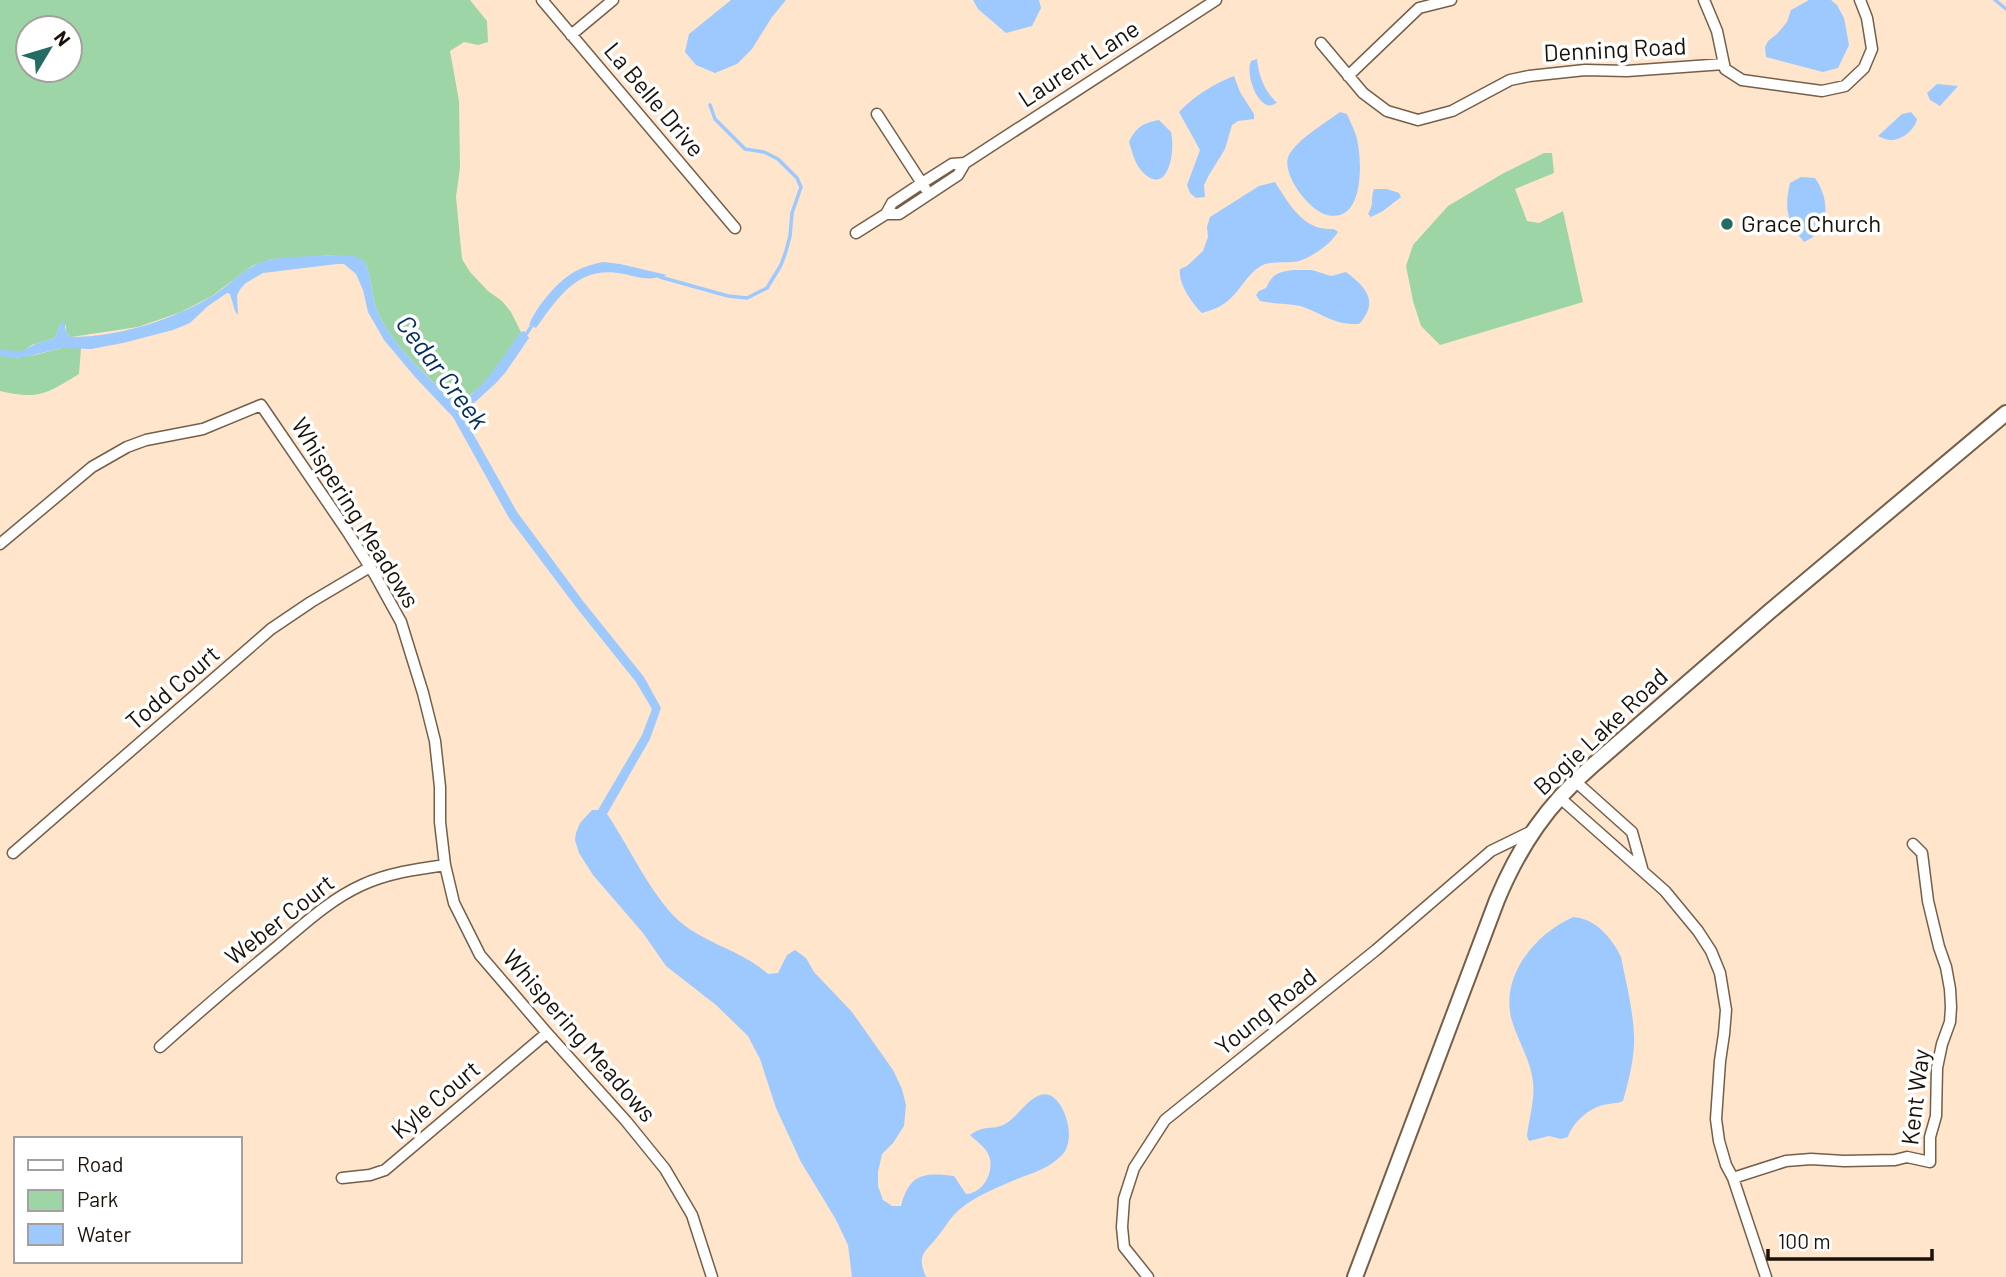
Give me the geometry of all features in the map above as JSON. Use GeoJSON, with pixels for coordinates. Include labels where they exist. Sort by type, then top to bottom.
{"type":"FeatureCollection","features":[{"type":"Feature","properties":{"kind":"main road","name":"Bogie Lake Road"},"geometry":{"type":"LineString","coordinates":[[1355,1277],[1494,909],[1512,866],[1532,831],[1575,780],[1769,612],[2006,413]]}},
{"type":"Feature","properties":{"kind":"street","name":"La Belle Drive"},"geometry":{"type":"LineString","coordinates":[[542,0],[735,228]]}},
{"type":"Feature","properties":{"kind":"street"},"geometry":{"type":"LineString","coordinates":[[571,35],[612,0]]}},
{"type":"Feature","properties":{"kind":"street","name":"Laurent Lane"},"geometry":{"type":"LineString","coordinates":[[886,214],[900,214],[958,175],[965,163],[1216,0]]}},
{"type":"Feature","properties":{"kind":"street"},"geometry":{"type":"LineString","coordinates":[[1348,76],[1419,8],[1451,0]]}},
{"type":"Feature","properties":{"kind":"street"},"geometry":{"type":"LineString","coordinates":[[1703,0],[1717,31],[1724,64]]}},
{"type":"Feature","properties":{"kind":"street","name":"Denning Road"},"geometry":{"type":"LineString","coordinates":[[1321,43],[1363,93],[1387,111],[1418,120],[1452,111],[1510,80],[1585,70],[1627,71],[1724,64],[1725,69],[1742,80],[1822,91],[1845,86],[1864,68],[1872,49],[1867,18],[1860,0]]}},
{"type":"Feature","properties":{"kind":"street"},"geometry":{"type":"LineString","coordinates":[[877,114],[929,194]]}},
{"type":"Feature","properties":{"kind":"street","name":"Laurent Lane"},"geometry":{"type":"LineString","coordinates":[[856,233],[886,214],[892,203],[951,164],[965,163]]}},
{"type":"Feature","properties":{"kind":"street","name":"Whispering Meadows"},"geometry":{"type":"LineString","coordinates":[[0,544],[84,473],[127,447],[146,440],[203,429],[261,405],[370,567],[401,622],[435,741],[445,865],[454,903],[480,955],[665,1169],[692,1215],[712,1277]]}},
{"type":"Feature","properties":{"kind":"street","name":"Todd Court"},"geometry":{"type":"LineString","coordinates":[[13,853],[271,629],[370,567]]}},
{"type":"Feature","properties":{"kind":"street"},"geometry":{"type":"LineString","coordinates":[[1575,780],[1632,832],[1642,869]]}},
{"type":"Feature","properties":{"kind":"street"},"geometry":{"type":"LineString","coordinates":[[1559,797],[1665,891],[1711,951],[1720,973],[1726,1010],[1716,1119],[1719,1141],[1766,1277]]}},
{"type":"Feature","properties":{"kind":"street","name":"Young Road"},"geometry":{"type":"LineString","coordinates":[[1148,1277],[1124,1247],[1124,1199],[1134,1168],[1165,1120],[1376,950],[1490,850],[1532,831]]}},
{"type":"Feature","properties":{"kind":"street","name":"Kent Way"},"geometry":{"type":"LineString","coordinates":[[1733,1178],[1786,1161],[1895,1160],[1907,1157],[1930,1162],[1930,1137],[1936,1116],[1937,1068],[1950,1022],[1950,989],[1928,901],[1922,853],[1913,844]]}},
{"type":"Feature","properties":{"kind":"street","name":"Weber Court"},"geometry":{"type":"LineString","coordinates":[[160,1046],[332,901],[360,885],[383,877],[445,865]]}},
{"type":"Feature","properties":{"kind":"street","name":"Kyle Court"},"geometry":{"type":"LineString","coordinates":[[342,1178],[370,1175],[385,1170],[547,1033]]}},
{"type":"Feature","properties":{"kind":"green space"},"geometry":{"type":"Polygon","coordinates":[[[0,0],[470,0],[487,21],[488,42],[478,45],[464,42],[450,51],[459,101],[460,167],[456,197],[462,259],[470,272],[511,312],[521,332],[498,367],[479,388],[456,406],[392,337],[377,310],[365,262],[336,255],[272,259],[252,266],[212,296],[181,312],[138,327],[71,337],[66,332],[66,326],[60,324],[55,338],[32,345],[13,358],[62,348],[81,348],[79,374],[50,391],[24,395],[0,391],[0,0]]]}},
{"type":"Feature","properties":{"kind":"green space"},"geometry":{"type":"Polygon","coordinates":[[[1544,153],[1552,153],[1554,173],[1515,189],[1527,221],[1539,223],[1563,211],[1583,302],[1440,345],[1421,326],[1413,301],[1406,266],[1413,245],[1448,206],[1544,153]]]}},
{"type":"Feature","properties":{"kind":"water"},"geometry":{"type":"Polygon","coordinates":[[[731,0],[786,0],[752,49],[737,64],[715,73],[696,65],[685,52],[689,34],[731,0]]]}},
{"type":"Feature","properties":{"kind":"water"},"geometry":{"type":"Polygon","coordinates":[[[973,0],[1039,0],[1041,8],[1032,26],[1006,33],[978,9],[973,0]]]}},
{"type":"Feature","properties":{"kind":"water"},"geometry":{"type":"Polygon","coordinates":[[[1809,0],[1831,0],[1844,18],[1849,45],[1838,68],[1823,72],[1766,57],[1765,47],[1768,41],[1787,22],[1791,10],[1809,0]]]}},
{"type":"Feature","properties":{"kind":"water"},"geometry":{"type":"Polygon","coordinates":[[[1257,59],[1263,83],[1277,103],[1270,106],[1261,101],[1252,84],[1251,61],[1257,59]]]}},
{"type":"Feature","properties":{"kind":"water"},"geometry":{"type":"Polygon","coordinates":[[[1234,76],[1240,92],[1254,114],[1254,119],[1238,121],[1232,125],[1225,149],[1204,185],[1205,197],[1196,198],[1187,185],[1200,150],[1179,112],[1205,91],[1234,76]]]}},
{"type":"Feature","properties":{"kind":"water"},"geometry":{"type":"Polygon","coordinates":[[[1937,84],[1958,86],[1940,106],[1930,100],[1927,93],[1937,84]]]}},
{"type":"Feature","properties":{"kind":"water"},"geometry":{"type":"Polygon","coordinates":[[[1340,112],[1347,114],[1354,129],[1360,175],[1355,200],[1348,210],[1339,215],[1327,215],[1312,206],[1297,189],[1287,161],[1290,153],[1301,141],[1340,112]]]}},
{"type":"Feature","properties":{"kind":"water"},"geometry":{"type":"Polygon","coordinates":[[[1911,112],[1917,119],[1907,134],[1894,140],[1878,136],[1902,114],[1911,112]]]}},
{"type":"Feature","properties":{"kind":"water"},"geometry":{"type":"Polygon","coordinates":[[[1159,120],[1171,132],[1172,151],[1168,170],[1157,180],[1140,169],[1129,142],[1141,127],[1159,120]]]}},
{"type":"Feature","properties":{"kind":"water"},"geometry":{"type":"Polygon","coordinates":[[[1801,177],[1815,178],[1825,205],[1825,214],[1819,230],[1804,242],[1794,228],[1787,208],[1790,183],[1801,177]]]}},
{"type":"Feature","properties":{"kind":"water"},"geometry":{"type":"Polygon","coordinates":[[[1275,182],[1292,208],[1306,221],[1314,226],[1338,232],[1326,245],[1304,259],[1261,266],[1228,301],[1202,313],[1183,287],[1180,269],[1203,251],[1210,217],[1259,186],[1275,182]]]}},
{"type":"Feature","properties":{"kind":"water"},"geometry":{"type":"Polygon","coordinates":[[[1374,189],[1387,189],[1399,193],[1401,197],[1371,217],[1368,214],[1374,189]]]}},
{"type":"Feature","properties":{"kind":"water"},"geometry":{"type":"Polygon","coordinates":[[[348,255],[365,262],[377,310],[392,337],[456,406],[485,381],[521,332],[524,331],[529,338],[505,373],[462,414],[517,512],[644,677],[661,708],[650,739],[607,814],[652,888],[684,925],[759,966],[768,974],[778,973],[787,955],[795,950],[806,958],[814,972],[852,1012],[893,1070],[906,1105],[904,1126],[882,1154],[878,1186],[883,1200],[892,1206],[901,1206],[913,1181],[934,1174],[954,1176],[966,1194],[978,1190],[989,1175],[990,1162],[986,1150],[970,1135],[1005,1124],[1040,1095],[1053,1097],[1061,1106],[1069,1129],[1064,1152],[1044,1168],[988,1192],[960,1209],[923,1254],[922,1263],[926,1277],[852,1277],[848,1245],[801,1162],[776,1108],[760,1059],[748,1036],[716,1005],[666,966],[643,933],[593,875],[579,853],[575,840],[580,823],[592,810],[598,810],[642,735],[652,709],[636,682],[509,518],[453,417],[384,340],[368,312],[356,274],[344,264],[263,273],[241,288],[237,295],[238,315],[230,294],[227,293],[190,323],[173,330],[91,349],[62,348],[25,357],[0,356],[0,350],[22,351],[55,338],[60,324],[64,321],[66,332],[71,337],[127,330],[198,304],[262,262],[288,257],[348,255]]]}},
{"type":"Feature","properties":{"kind":"water"},"geometry":{"type":"Polygon","coordinates":[[[603,262],[667,275],[641,278],[608,272],[582,278],[562,294],[536,328],[529,325],[542,302],[562,280],[579,269],[603,262]]]}},
{"type":"Feature","properties":{"kind":"water"},"geometry":{"type":"Polygon","coordinates":[[[1294,270],[1312,270],[1331,276],[1346,272],[1360,284],[1368,296],[1365,316],[1359,324],[1350,324],[1335,321],[1300,306],[1260,301],[1256,295],[1266,288],[1274,276],[1294,270]]]}},
{"type":"Feature","properties":{"kind":"water"},"geometry":{"type":"Polygon","coordinates":[[[1573,917],[1589,921],[1602,930],[1621,957],[1633,1025],[1631,1068],[1623,1101],[1590,1111],[1576,1123],[1568,1137],[1561,1139],[1549,1136],[1529,1141],[1527,1136],[1533,1103],[1533,1082],[1530,1066],[1512,1021],[1509,1005],[1511,989],[1523,959],[1534,946],[1546,934],[1573,917]]]}},
{"type":"Feature","properties":{"kind":"waterway"},"geometry":{"type":"LineString","coordinates":[[1995,0],[2006,9]]}},
{"type":"Feature","properties":{"kind":"waterway"},"geometry":{"type":"LineString","coordinates":[[660,277],[728,296],[747,298],[767,288],[786,251],[792,213],[801,187],[797,178],[778,159],[764,152],[745,149],[715,119],[710,105]]}},
{"type":"Feature","properties":{"kind":"waterway"},"geometry":{"type":"LineString","coordinates":[[527,333],[531,327]]}},
{"type":"Feature","properties":{"kind":"place","name":"Grace Church"},"geometry":{"type":"Point","coordinates":[1727,224]}},
{"type":"Feature","properties":{"kind":"water label","name":"Cedar Creek"},"geometry":{"type":"Point","coordinates":[442,372]}}]}
